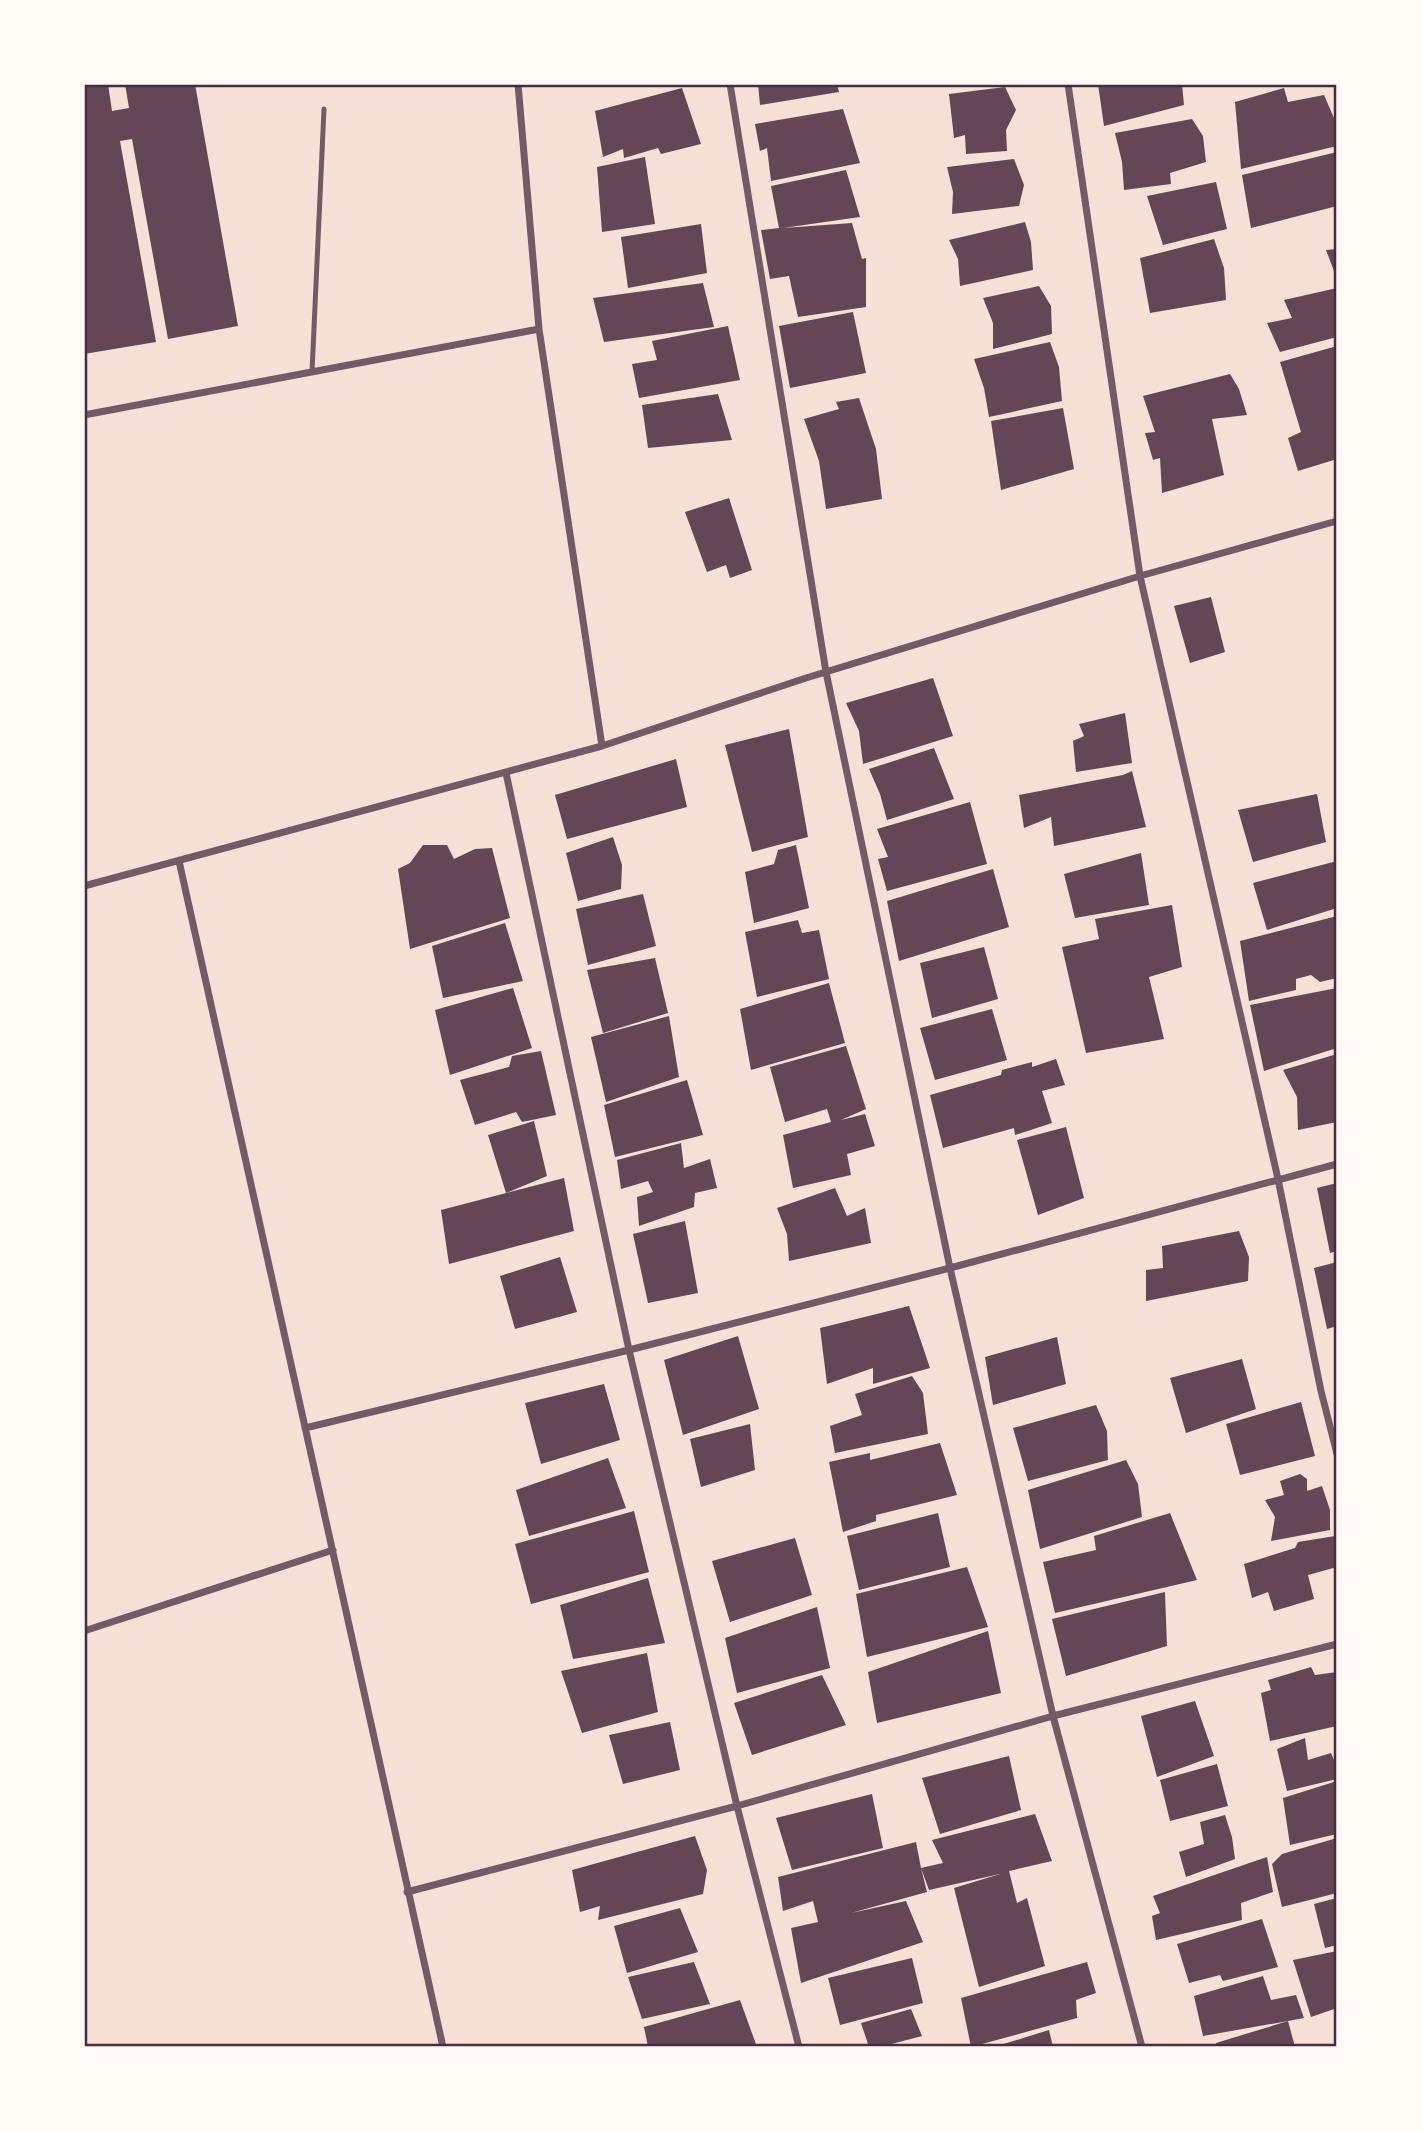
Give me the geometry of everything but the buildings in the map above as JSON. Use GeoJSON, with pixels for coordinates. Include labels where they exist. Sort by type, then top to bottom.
{"type":"FeatureCollection","features":[{"type":"Feature","properties":{"kind":"street"},"geometry":{"type":"LineString","coordinates":[[518,84],[539,329],[602,746]]}},
{"type":"Feature","properties":{"kind":"street"},"geometry":{"type":"LineString","coordinates":[[730,84],[826,673],[950,1268],[1053,1716],[1142,2047]]}},
{"type":"Feature","properties":{"kind":"street"},"geometry":{"type":"LineString","coordinates":[[1068,84],[1140,576],[1278,1179],[1321,1391],[1337,1454]]}},
{"type":"Feature","properties":{"kind":"street"},"geometry":{"type":"LineString","coordinates":[[84,415],[539,329]]}},
{"type":"Feature","properties":{"kind":"street"},"geometry":{"type":"LineString","coordinates":[[84,886],[506,774],[1140,576],[1337,521]]}},
{"type":"Feature","properties":{"kind":"street"},"geometry":{"type":"LineString","coordinates":[[506,774],[629,1350],[737,1806],[799,2047]]}},
{"type":"Feature","properties":{"kind":"street"},"geometry":{"type":"LineString","coordinates":[[179,861],[443,2047]]}},
{"type":"Feature","properties":{"kind":"street"},"geometry":{"type":"LineString","coordinates":[[305,1428],[629,1350],[950,1268],[1337,1164]]}},
{"type":"Feature","properties":{"kind":"street"},"geometry":{"type":"LineString","coordinates":[[84,1631],[334,1550]]}},
{"type":"Feature","properties":{"kind":"street"},"geometry":{"type":"LineString","coordinates":[[407,1892],[737,1806],[1053,1716],[1337,1644]]}},
{"type":"Feature","properties":{"kind":"lane"},"geometry":{"type":"LineString","coordinates":[[312,372],[324,109]]}}]}
